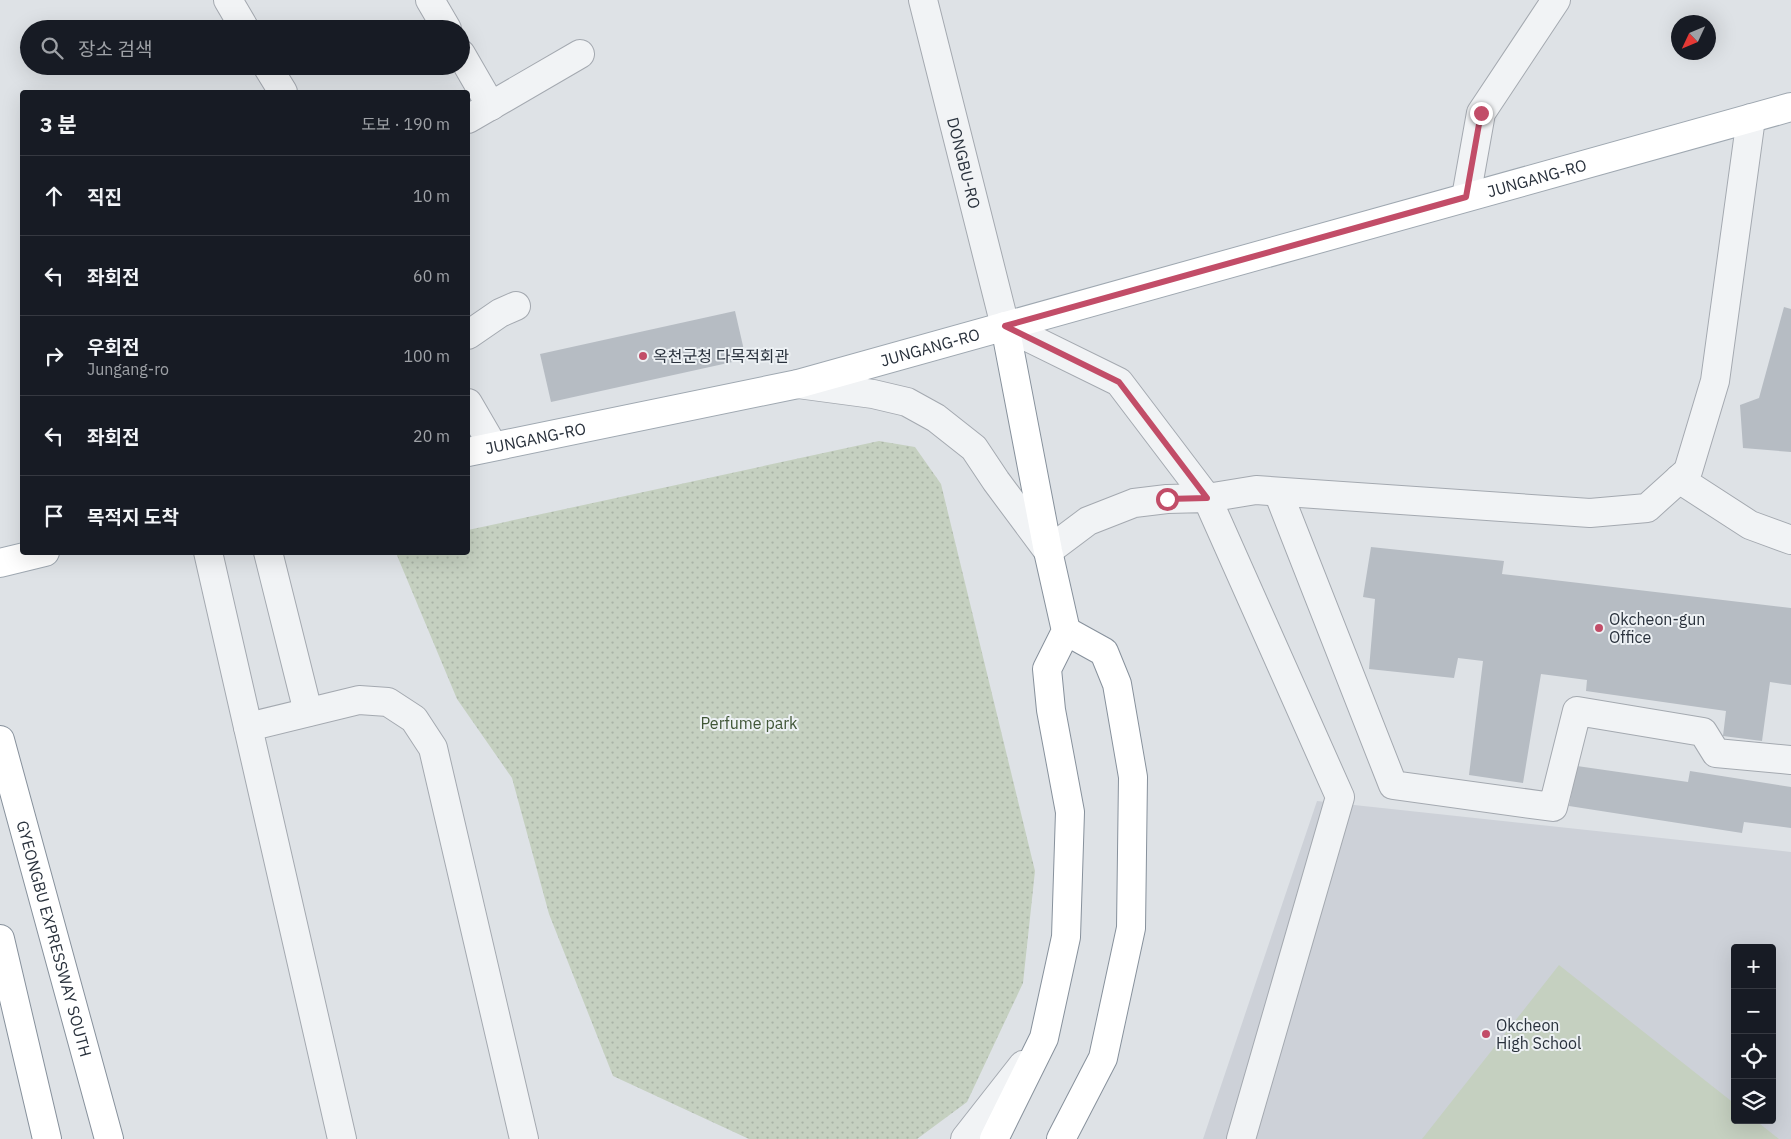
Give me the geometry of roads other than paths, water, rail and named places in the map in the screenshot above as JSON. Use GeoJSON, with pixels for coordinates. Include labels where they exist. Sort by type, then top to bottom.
{"type":"FeatureCollection","features":[{"type":"Feature","properties":{"kind":"main road","name":"JUNGANG-RO"},"geometry":{"type":"LineString","coordinates":[[480,449],[798,384],[1791,107]]}},
{"type":"Feature","properties":{"kind":"main road"},"geometry":{"type":"LineString","coordinates":[[994,1139],[1044,1038],[1066,936],[1070,812],[1051,710],[1047,669],[1066,631],[1048,551],[1005,326]]}},
{"type":"Feature","properties":{"kind":"main road"},"geometry":{"type":"LineString","coordinates":[[0,563],[33,555]]}},
{"type":"Feature","properties":{"kind":"main road"},"geometry":{"type":"LineString","coordinates":[[1061,1139],[1103,1058],[1131,928],[1132,900],[1133,777],[1117,684],[1104,652],[1066,631]]}},
{"type":"Feature","properties":{"kind":"main road","name":"GYEONGBU EXPRESSWAY SOUTH"},"geometry":{"type":"LineString","coordinates":[[0,740],[109,1139]]}},
{"type":"Feature","properties":{"kind":"main road"},"geometry":{"type":"LineString","coordinates":[[0,939],[47,1139]]}},
{"type":"Feature","properties":{"kind":"street"},"geometry":{"type":"LineString","coordinates":[[228,0],[240,20]]}},
{"type":"Feature","properties":{"kind":"street"},"geometry":{"type":"LineString","coordinates":[[430,0],[442,20]]}},
{"type":"Feature","properties":{"kind":"street","name":"DONGBU-RO"},"geometry":{"type":"LineString","coordinates":[[923,0],[1005,326]]}},
{"type":"Feature","properties":{"kind":"street"},"geometry":{"type":"LineString","coordinates":[[1466,197],[1481,113],[1556,0]]}},
{"type":"Feature","properties":{"kind":"street"},"geometry":{"type":"LineString","coordinates":[[470,118],[580,54]]}},
{"type":"Feature","properties":{"kind":"street"},"geometry":{"type":"LineString","coordinates":[[470,70],[491,106]]}},
{"type":"Feature","properties":{"kind":"street"},"geometry":{"type":"LineString","coordinates":[[273,75],[282,90]]}},
{"type":"Feature","properties":{"kind":"street"},"geometry":{"type":"LineString","coordinates":[[798,384],[873,394],[907,402],[936,418],[974,448],[1048,551],[1088,521],[1134,504],[1167,499],[1207,498],[1256,490],[1590,513],[1647,508],[1688,471],[1715,382],[1751,118]]}},
{"type":"Feature","properties":{"kind":"street"},"geometry":{"type":"LineString","coordinates":[[470,334],[500,313],[516,306]]}},
{"type":"Feature","properties":{"kind":"street"},"geometry":{"type":"LineString","coordinates":[[1005,326],[1119,382],[1207,498],[1340,797],[1241,1139]]}},
{"type":"Feature","properties":{"kind":"street"},"geometry":{"type":"LineString","coordinates":[[470,411],[480,449]]}},
{"type":"Feature","properties":{"kind":"street"},"geometry":{"type":"LineString","coordinates":[[1679,479],[1750,525],[1791,540]]}},
{"type":"Feature","properties":{"kind":"street"},"geometry":{"type":"LineString","coordinates":[[1278,492],[1393,785],[1553,807],[1577,711],[1704,732],[1716,754],[1791,760]]}},
{"type":"Feature","properties":{"kind":"street"},"geometry":{"type":"LineString","coordinates":[[209,555],[342,1139]]}},
{"type":"Feature","properties":{"kind":"street"},"geometry":{"type":"LineString","coordinates":[[269,555],[308,712]]}},
{"type":"Feature","properties":{"kind":"street"},"geometry":{"type":"LineString","coordinates":[[248,727],[359,700],[388,702],[414,720],[433,748],[524,1139]]}},
{"type":"Feature","properties":{"kind":"street"},"geometry":{"type":"LineString","coordinates":[[965,1139],[1044,1038]]}},
{"type":"Feature","properties":{"kind":"place","name":"옥천군청 다목적회관"},"geometry":{"type":"Point","coordinates":[643,356]}},
{"type":"Feature","properties":{"kind":"place","name":"Okcheon-gun Office"},"geometry":{"type":"Point","coordinates":[1599,628]}},
{"type":"Feature","properties":{"kind":"place","name":"Okcheon High School"},"geometry":{"type":"Point","coordinates":[1486,1034]}},
{"type":"Feature","properties":{"kind":"park label","name":"Perfume park"},"geometry":{"type":"Point","coordinates":[749,723]}}]}
